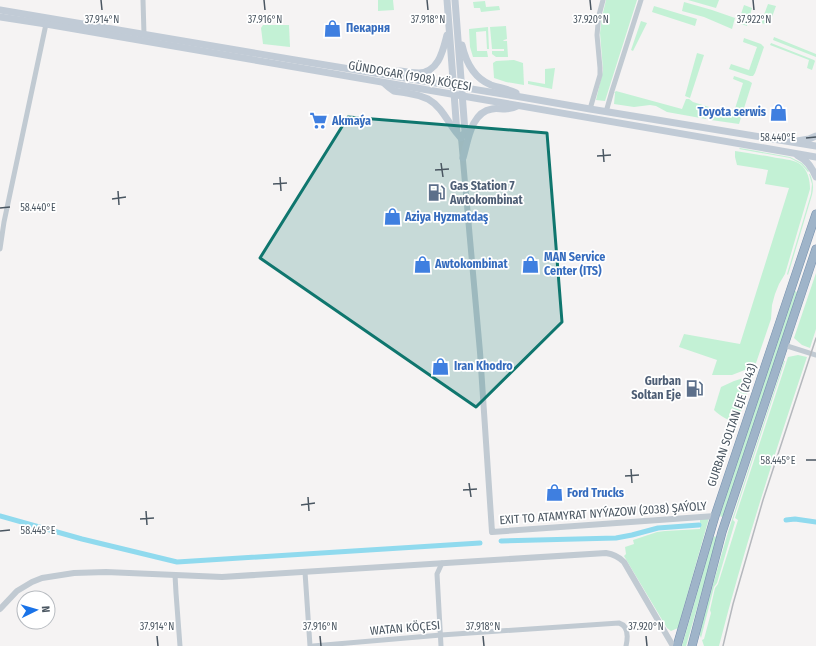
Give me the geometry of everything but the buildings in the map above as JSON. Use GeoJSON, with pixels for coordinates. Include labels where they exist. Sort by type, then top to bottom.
{"type":"FeatureCollection","features":[{"type":"Feature","properties":{"kind":"highway","name":"GURBAN SOLTAN EJE (2043)"},"geometry":{"type":"LineString","coordinates":[[677,646],[715,516],[816,214]]}},
{"type":"Feature","properties":{"kind":"highway","name":"GURBAN SOLTAN EJE (2043)"},"geometry":{"type":"LineString","coordinates":[[692,646],[722,532],[816,250]]}},
{"type":"Feature","properties":{"kind":"main road"},"geometry":{"type":"LineString","coordinates":[[447,0],[453,86],[459,135]]}},
{"type":"Feature","properties":{"kind":"main road"},"geometry":{"type":"LineString","coordinates":[[455,0],[465,132],[459,135]]}},
{"type":"Feature","properties":{"kind":"main road","name":"GÜNDOGAR (1908) KÖÇESI"},"geometry":{"type":"LineString","coordinates":[[0,10],[382,82],[816,157]]}},
{"type":"Feature","properties":{"kind":"main road","name":"GÜNDOGAR (1908) KÖÇESI"},"geometry":{"type":"LineString","coordinates":[[0,17],[382,74],[816,146]]}},
{"type":"Feature","properties":{"kind":"main road"},"geometry":{"type":"LineString","coordinates":[[382,74],[398,71],[420,73],[430,69],[441,57],[449,27]]}},
{"type":"Feature","properties":{"kind":"main road"},"geometry":{"type":"LineString","coordinates":[[457,27],[465,56],[476,76],[483,81],[521,96]]}},
{"type":"Feature","properties":{"kind":"main road"},"geometry":{"type":"LineString","coordinates":[[382,82],[395,91],[422,96],[433,102],[445,115],[449,124],[459,135]]}},
{"type":"Feature","properties":{"kind":"main road"},"geometry":{"type":"LineString","coordinates":[[463,158],[472,125],[483,112],[491,109],[507,109],[519,106]]}},
{"type":"Feature","properties":{"kind":"main road"},"geometry":{"type":"LineString","coordinates":[[604,120],[606,112]]}},
{"type":"Feature","properties":{"kind":"main road"},"geometry":{"type":"LineString","coordinates":[[792,142],[809,139],[816,136]]}},
{"type":"Feature","properties":{"kind":"main road"},"geometry":{"type":"LineString","coordinates":[[791,152],[803,158],[812,168],[816,177]]}},
{"type":"Feature","properties":{"kind":"street"},"geometry":{"type":"LineString","coordinates":[[143,0],[144,38]]}},
{"type":"Feature","properties":{"kind":"street"},"geometry":{"type":"LineString","coordinates":[[590,109],[600,75],[597,35],[599,15],[604,0]]}},
{"type":"Feature","properties":{"kind":"street"},"geometry":{"type":"LineString","coordinates":[[606,112],[640,0]]}},
{"type":"Feature","properties":{"kind":"street"},"geometry":{"type":"LineString","coordinates":[[0,249],[46,24]]}},
{"type":"Feature","properties":{"kind":"street"},"geometry":{"type":"LineString","coordinates":[[459,135],[463,158]]}},
{"type":"Feature","properties":{"kind":"street","name":"EXIT TO ATAMYRAT NYÝAZOW (2038) ŞAÝOLY"},"geometry":{"type":"LineString","coordinates":[[463,158],[480,352],[492,532],[715,516]]}},
{"type":"Feature","properties":{"kind":"street"},"geometry":{"type":"LineString","coordinates":[[784,345],[816,355]]}},
{"type":"Feature","properties":{"kind":"street"},"geometry":{"type":"LineString","coordinates":[[0,609],[23,586],[48,577],[74,573],[99,572],[222,577],[606,553],[614,555],[624,562],[673,646]]}},
{"type":"Feature","properties":{"kind":"street"},"geometry":{"type":"LineString","coordinates":[[442,563],[437,574],[442,646]]}},
{"type":"Feature","properties":{"kind":"street"},"geometry":{"type":"LineString","coordinates":[[305,572],[312,646]]}},
{"type":"Feature","properties":{"kind":"street"},"geometry":{"type":"LineString","coordinates":[[175,575],[180,646]]}},
{"type":"Feature","properties":{"kind":"street","name":"WATAN KÖÇESI"},"geometry":{"type":"LineString","coordinates":[[312,646],[441,635],[619,623],[626,629],[626,646]]}},
{"type":"Feature","properties":{"kind":"highlighted area"},"geometry":{"type":"Polygon","coordinates":[[[348,117],[547,133],[562,322],[476,407],[260,258],[348,117]]]}},
{"type":"Feature","properties":{"kind":"green space"},"geometry":{"type":"Polygon","coordinates":[[[378,0],[393,0],[394,10],[378,11],[378,0]]]}},
{"type":"Feature","properties":{"kind":"green space"},"geometry":{"type":"Polygon","coordinates":[[[606,0],[637,0],[605,101],[596,100],[603,70],[600,33],[606,0]]]}},
{"type":"Feature","properties":{"kind":"green space"},"geometry":{"type":"Polygon","coordinates":[[[688,0],[719,0],[716,8],[688,0]]]}},
{"type":"Feature","properties":{"kind":"green space"},"geometry":{"type":"Polygon","coordinates":[[[485,1],[486,7],[499,6],[500,10],[481,12],[480,8],[474,8],[473,2],[485,1]]]}},
{"type":"Feature","properties":{"kind":"green space"},"geometry":{"type":"Polygon","coordinates":[[[684,2],[735,18],[732,29],[704,17],[682,11],[684,2]]]}},
{"type":"Feature","properties":{"kind":"green space"},"geometry":{"type":"Polygon","coordinates":[[[768,4],[776,6],[769,25],[761,23],[768,4]]]}},
{"type":"Feature","properties":{"kind":"green space"},"geometry":{"type":"Polygon","coordinates":[[[744,5],[752,8],[747,26],[738,23],[744,5]]]}},
{"type":"Feature","properties":{"kind":"green space"},"geometry":{"type":"Polygon","coordinates":[[[654,6],[697,19],[695,26],[652,12],[654,6]]]}},
{"type":"Feature","properties":{"kind":"green space"},"geometry":{"type":"Polygon","coordinates":[[[641,21],[647,23],[633,51],[631,50],[641,21]]]}},
{"type":"Feature","properties":{"kind":"green space"},"geometry":{"type":"Polygon","coordinates":[[[263,25],[289,25],[290,47],[263,44],[261,28],[263,25]]]}},
{"type":"Feature","properties":{"kind":"green space"},"geometry":{"type":"Polygon","coordinates":[[[506,26],[507,39],[503,41],[507,41],[508,57],[496,57],[492,54],[492,51],[504,51],[504,49],[492,49],[490,27],[506,26]]]}},
{"type":"Feature","properties":{"kind":"green space"},"geometry":{"type":"Polygon","coordinates":[[[488,27],[489,49],[487,49],[486,31],[476,32],[477,51],[487,51],[488,57],[473,57],[470,47],[469,29],[488,27]]]}},
{"type":"Feature","properties":{"kind":"green space"},"geometry":{"type":"Polygon","coordinates":[[[774,37],[816,54],[816,57],[773,40],[774,37]]]}},
{"type":"Feature","properties":{"kind":"green space"},"geometry":{"type":"Polygon","coordinates":[[[744,38],[761,44],[764,47],[753,76],[729,69],[731,64],[749,70],[757,47],[743,42],[744,38]]]}},
{"type":"Feature","properties":{"kind":"green space"},"geometry":{"type":"Polygon","coordinates":[[[771,43],[814,60],[812,70],[807,68],[809,60],[770,45],[771,43]]]}},
{"type":"Feature","properties":{"kind":"green space"},"geometry":{"type":"Polygon","coordinates":[[[697,53],[704,55],[690,98],[685,96],[697,53]]]}},
{"type":"Feature","properties":{"kind":"green space"},"geometry":{"type":"Polygon","coordinates":[[[514,60],[523,63],[524,85],[494,78],[493,63],[496,61],[514,60]]]}},
{"type":"Feature","properties":{"kind":"green space"},"geometry":{"type":"Polygon","coordinates":[[[555,68],[552,89],[528,84],[528,81],[545,84],[545,69],[555,68]]]}},
{"type":"Feature","properties":{"kind":"green space"},"geometry":{"type":"Polygon","coordinates":[[[734,76],[752,83],[739,124],[711,120],[715,108],[734,112],[743,83],[733,79],[734,76]]]}},
{"type":"Feature","properties":{"kind":"green space"},"geometry":{"type":"Polygon","coordinates":[[[616,91],[682,109],[686,99],[689,99],[693,102],[709,107],[709,109],[706,119],[667,112],[656,106],[650,105],[634,107],[614,104],[614,93],[616,91]]]}},
{"type":"Feature","properties":{"kind":"green space"},"geometry":{"type":"Polygon","coordinates":[[[739,149],[790,157],[802,163],[809,171],[808,172],[801,164],[790,158],[739,149]]]}},
{"type":"Feature","properties":{"kind":"green space"},"geometry":{"type":"Polygon","coordinates":[[[735,151],[797,162],[803,166],[807,172],[810,189],[785,274],[775,294],[772,305],[771,319],[755,366],[732,375],[712,375],[717,360],[679,347],[684,334],[740,344],[789,188],[765,184],[768,170],[737,165],[735,151]]]}},
{"type":"Feature","properties":{"kind":"green space"},"geometry":{"type":"Polygon","coordinates":[[[809,174],[812,182],[813,192],[788,275],[787,274],[811,194],[812,184],[809,174]]]}},
{"type":"Feature","properties":{"kind":"green space"},"geometry":{"type":"Polygon","coordinates":[[[816,273],[816,329],[810,348],[802,345],[794,338],[816,273]]]}},
{"type":"Feature","properties":{"kind":"green space"},"geometry":{"type":"Polygon","coordinates":[[[795,291],[797,292],[792,308],[723,516],[721,517],[720,515],[795,291]]]}},
{"type":"Feature","properties":{"kind":"green space"},"geometry":{"type":"Polygon","coordinates":[[[798,355],[807,357],[749,537],[719,646],[704,646],[702,640],[704,639],[711,613],[710,610],[715,588],[718,584],[738,520],[735,518],[788,357],[798,355]]]}},
{"type":"Feature","properties":{"kind":"green space"},"geometry":{"type":"Polygon","coordinates":[[[784,361],[733,520],[735,522],[717,583],[714,587],[701,638],[699,633],[728,532],[784,361]]]}},
{"type":"Feature","properties":{"kind":"green space"},"geometry":{"type":"Polygon","coordinates":[[[753,375],[737,423],[725,418],[714,410],[721,387],[753,375]]]}},
{"type":"Feature","properties":{"kind":"green space"},"geometry":{"type":"Polygon","coordinates":[[[709,518],[678,628],[671,631],[667,628],[624,556],[626,554],[625,547],[634,544],[633,540],[657,532],[700,529],[700,519],[709,518]]]}},
{"type":"Feature","properties":{"kind":"green space"},"geometry":{"type":"Polygon","coordinates":[[[715,536],[717,539],[686,646],[682,646],[713,538],[715,536]]]}},
{"type":"Feature","properties":{"kind":"waterway"},"geometry":{"type":"LineString","coordinates":[[0,516],[82,539],[177,562],[480,543]]}},
{"type":"Feature","properties":{"kind":"waterway"},"geometry":{"type":"LineString","coordinates":[[786,520],[795,519],[816,522]]}},
{"type":"Feature","properties":{"kind":"waterway"},"geometry":{"type":"LineString","coordinates":[[501,541],[616,538],[658,528],[699,525]]}},
{"type":"Feature","properties":{"kind":"railway"},"geometry":{"type":"LineString","coordinates":[[723,646],[733,604],[763,500],[816,338]]}},
{"type":"Feature","properties":{"kind":"place","name":"Пекарня"},"geometry":{"type":"Point","coordinates":[333,28]}},
{"type":"Feature","properties":{"kind":"place","name":"Toyota serwis"},"geometry":{"type":"Point","coordinates":[779,112]}},
{"type":"Feature","properties":{"kind":"place","name":"Аkmaýa"},"geometry":{"type":"Point","coordinates":[319,121]}},
{"type":"Feature","properties":{"kind":"place","name":"Gas Station 7 Awtokombinat"},"geometry":{"type":"Point","coordinates":[437,193]}},
{"type":"Feature","properties":{"kind":"place","name":"Aziya Hyzmatdaş"},"geometry":{"type":"Point","coordinates":[392,217]}},
{"type":"Feature","properties":{"kind":"place","name":"Awtokombinat"},"geometry":{"type":"Point","coordinates":[422,264]}},
{"type":"Feature","properties":{"kind":"place","name":"MAN Service Center (ITS)"},"geometry":{"type":"Point","coordinates":[531,264]}},
{"type":"Feature","properties":{"kind":"place","name":"Iran Khodro"},"geometry":{"type":"Point","coordinates":[441,366]}},
{"type":"Feature","properties":{"kind":"place","name":"Gurban Soltan Eje"},"geometry":{"type":"Point","coordinates":[694,388]}},
{"type":"Feature","properties":{"kind":"place","name":"Ford Trucks"},"geometry":{"type":"Point","coordinates":[554,493]}}]}
